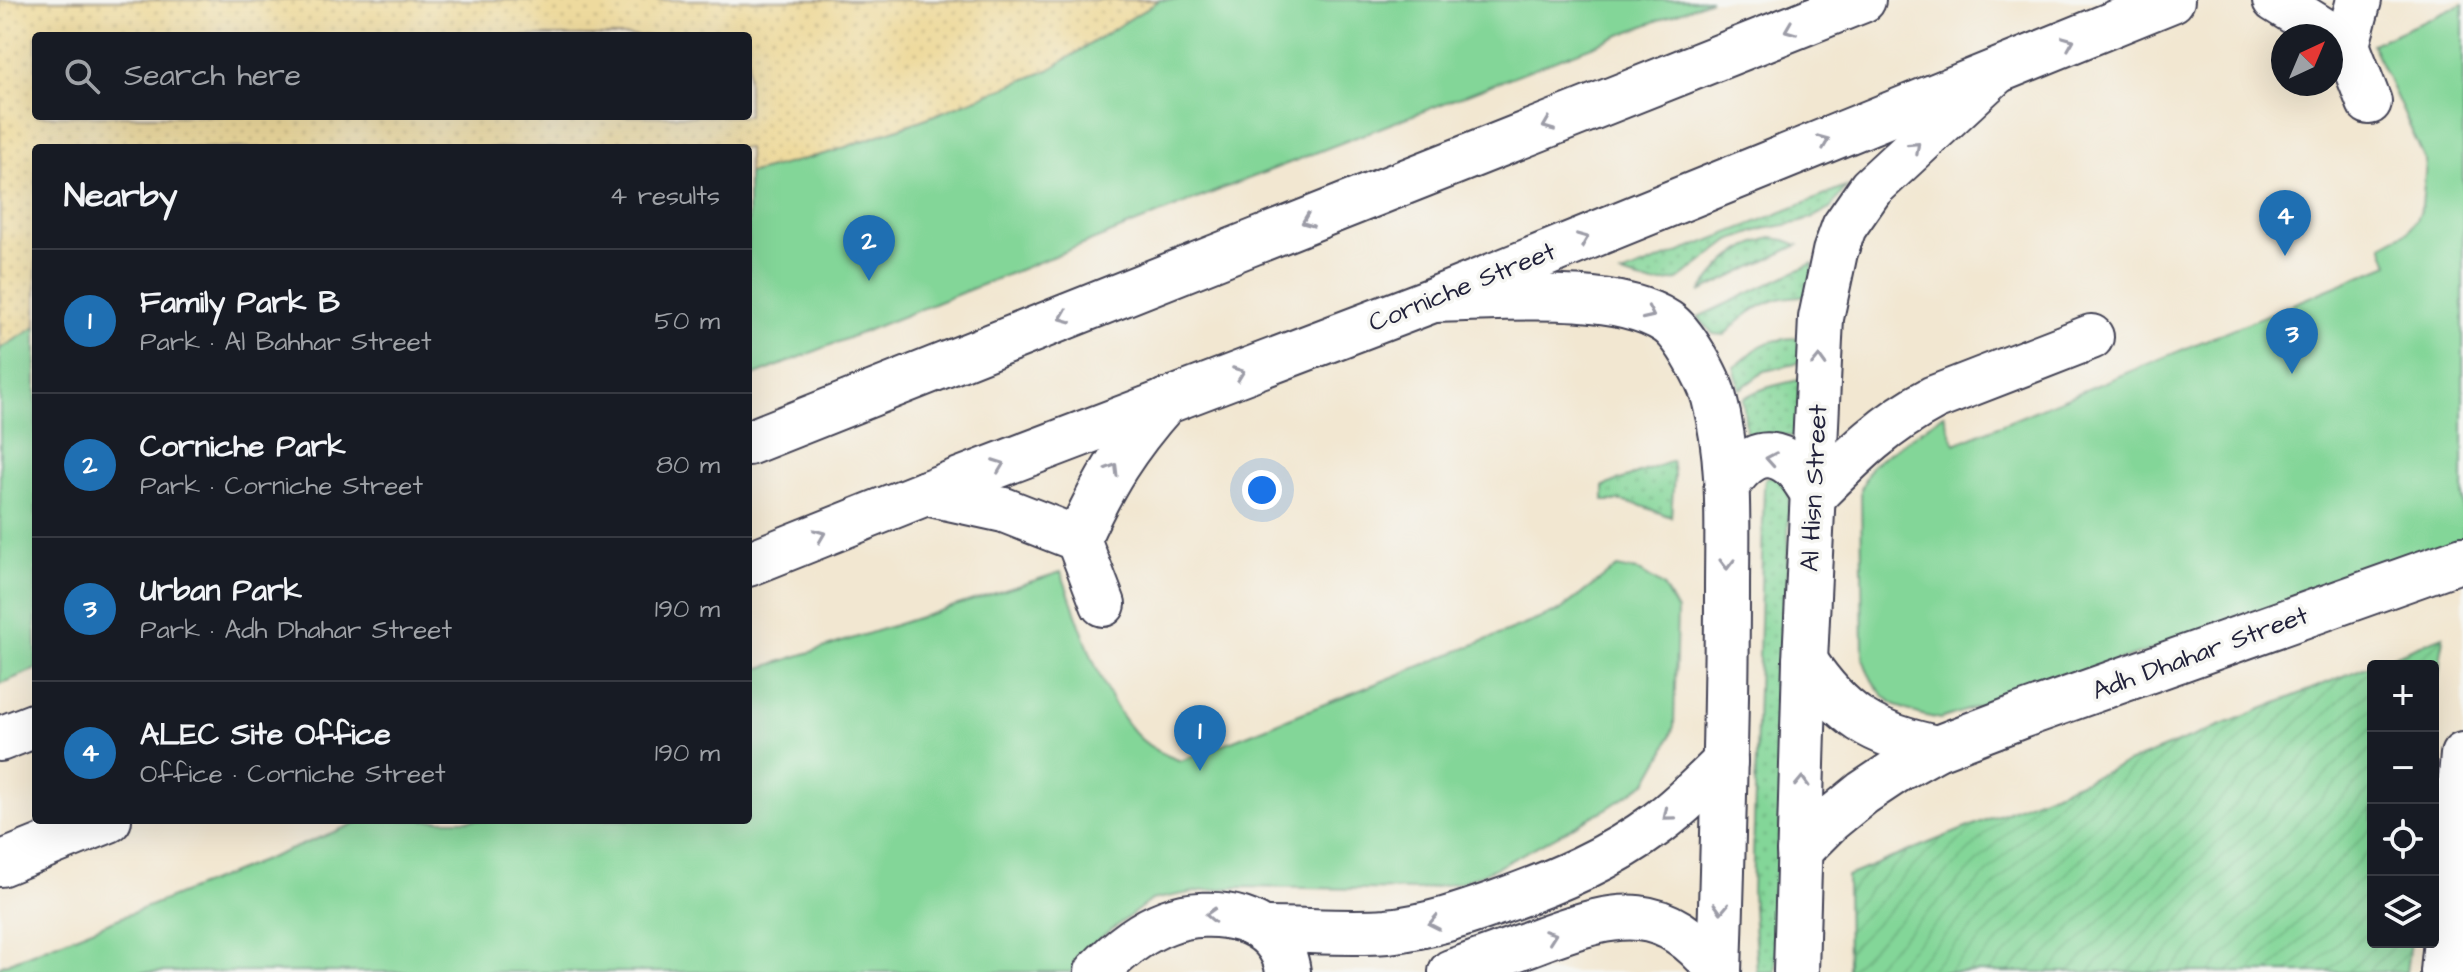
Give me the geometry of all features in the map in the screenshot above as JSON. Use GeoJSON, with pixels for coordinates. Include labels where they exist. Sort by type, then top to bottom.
{"type":"FeatureCollection","features":[{"type":"Feature","properties":{"kind":"main road"},"geometry":{"type":"LineString","coordinates":[[752,441],[1863,0]]}},
{"type":"Feature","properties":{"kind":"main road","name":"Corniche Street"},"geometry":{"type":"LineString","coordinates":[[752,562],[1433,300],[2172,0]]}},
{"type":"Feature","properties":{"kind":"main road"},"geometry":{"type":"LineString","coordinates":[[2275,0],[2347,45]]}},
{"type":"Feature","properties":{"kind":"main road"},"geometry":{"type":"LineString","coordinates":[[2359,0],[2347,45],[2369,102]]}},
{"type":"Feature","properties":{"kind":"main road","name":"Al Hisn Street"},"geometry":{"type":"LineString","coordinates":[[1796,972],[1805,661],[1821,318],[1835,252],[1844,227],[1871,188],[1997,71]]}},
{"type":"Feature","properties":{"kind":"main road"},"geometry":{"type":"LineString","coordinates":[[1433,300],[1556,299],[1633,306],[1669,323],[1696,357],[1714,395],[1723,439],[1727,486],[1725,762],[1719,971]]}},
{"type":"Feature","properties":{"kind":"main road"},"geometry":{"type":"LineString","coordinates":[[1727,486],[1738,468],[1755,457],[1773,456],[1791,464],[1814,495],[1877,433],[1913,409],[2091,337]]}},
{"type":"Feature","properties":{"kind":"main road"},"geometry":{"type":"LineString","coordinates":[[1103,604],[1078,539],[1114,466],[1138,432],[1166,401]]}},
{"type":"Feature","properties":{"kind":"main road"},"geometry":{"type":"LineString","coordinates":[[926,493],[1004,510],[1078,539]]}},
{"type":"Feature","properties":{"kind":"main road","name":"Adh Dhahar Street"},"geometry":{"type":"LineString","coordinates":[[1799,851],[1863,793],[1937,748],[2463,559]]}},
{"type":"Feature","properties":{"kind":"main road"},"geometry":{"type":"LineString","coordinates":[[1805,661],[1824,689],[1866,724],[1905,742],[1937,748]]}},
{"type":"Feature","properties":{"kind":"main road"},"geometry":{"type":"LineString","coordinates":[[0,739],[32,727]]}},
{"type":"Feature","properties":{"kind":"main road"},"geometry":{"type":"LineString","coordinates":[[2443,972],[2463,755]]}},
{"type":"Feature","properties":{"kind":"main road"},"geometry":{"type":"LineString","coordinates":[[1097,972],[1116,952],[1146,932],[1168,921],[1193,915],[1218,915],[1242,920],[1265,930],[1355,933],[1445,921],[1578,871],[1639,836],[1693,794],[1725,762]]}},
{"type":"Feature","properties":{"kind":"main road"},"geometry":{"type":"LineString","coordinates":[[0,864],[99,824]]}},
{"type":"Feature","properties":{"kind":"main road"},"geometry":{"type":"LineString","coordinates":[[1451,972],[1599,919],[1622,917],[1649,919],[1687,937],[1719,971]]}},
{"type":"Feature","properties":{"kind":"main road"},"geometry":{"type":"LineString","coordinates":[[1265,930],[1278,946],[1288,972]]}},
{"type":"Feature","properties":{"kind":"green space"},"geometry":{"type":"Polygon","coordinates":[[[1160,0],[1711,0],[1232,185],[752,376],[752,173],[832,152],[1049,70],[1160,0]]]}},
{"type":"Feature","properties":{"kind":"green space"},"geometry":{"type":"Polygon","coordinates":[[[2463,4],[2463,548],[1940,719],[1912,712],[1891,702],[1875,685],[1863,658],[1861,489],[1871,466],[1944,414],[1955,444],[2389,264],[2382,245],[2408,231],[2416,220],[2422,206],[2426,162],[2372,44],[2463,4]]]}},
{"type":"Feature","properties":{"kind":"green space"},"geometry":{"type":"Polygon","coordinates":[[[1846,187],[1830,209],[1802,222],[1763,229],[1730,241],[1678,280],[1653,284],[1621,275],[1846,187]]]}},
{"type":"Feature","properties":{"kind":"green space"},"geometry":{"type":"Polygon","coordinates":[[[1771,238],[1798,245],[1700,292],[1730,258],[1771,238]]]}},
{"type":"Feature","properties":{"kind":"green space"},"geometry":{"type":"Polygon","coordinates":[[[1813,263],[1812,294],[1783,298],[1763,305],[1724,335],[1713,334],[1698,317],[1813,263]]]}},
{"type":"Feature","properties":{"kind":"green space"},"geometry":{"type":"Polygon","coordinates":[[[32,329],[32,671],[0,684],[0,349],[32,329]]]}},
{"type":"Feature","properties":{"kind":"green space"},"geometry":{"type":"Polygon","coordinates":[[[1809,337],[1808,355],[1795,364],[1765,371],[1740,389],[1734,367],[1756,349],[1777,340],[1809,337]]]}},
{"type":"Feature","properties":{"kind":"green space"},"geometry":{"type":"Polygon","coordinates":[[[1809,377],[1801,440],[1774,434],[1747,441],[1743,399],[1767,388],[1809,377]]]}},
{"type":"Feature","properties":{"kind":"green space"},"geometry":{"type":"Polygon","coordinates":[[[1672,461],[1671,517],[1639,505],[1604,501],[1604,486],[1672,461]]]}},
{"type":"Feature","properties":{"kind":"green space"},"geometry":{"type":"Polygon","coordinates":[[[1774,474],[1789,483],[1776,972],[1757,972],[1752,892],[1764,488],[1765,479],[1774,474]]]}},
{"type":"Feature","properties":{"kind":"green space"},"geometry":{"type":"Polygon","coordinates":[[[1617,567],[1641,572],[1663,586],[1677,611],[1674,726],[1647,782],[1608,808],[1498,867],[1462,882],[1419,890],[1241,887],[1151,900],[1094,943],[1071,972],[0,972],[0,966],[354,824],[752,824],[752,671],[1061,572],[1094,661],[1115,706],[1142,740],[1181,761],[1559,611],[1617,567]]]}},
{"type":"Feature","properties":{"kind":"green space"},"geometry":{"type":"Polygon","coordinates":[[[2443,636],[2439,674],[2439,660],[2383,660],[2443,636]]]}},
{"type":"Feature","properties":{"kind":"green space"},"geometry":{"type":"Polygon","coordinates":[[[2367,667],[2367,948],[2409,948],[2406,972],[1848,972],[1847,876],[2367,667]]]}},
{"type":"Feature","properties":{"kind":"sand"},"geometry":{"type":"Polygon","coordinates":[[[0,0],[1160,0],[1049,70],[832,152],[752,173],[752,144],[32,144],[32,329],[0,349],[0,0]]]}},
{"type":"Feature","properties":{"kind":"place","name":"ALEC Site Office"},"geometry":{"type":"Point","coordinates":[2285,256]}},
{"type":"Feature","properties":{"kind":"place","name":"Corniche Park"},"geometry":{"type":"Point","coordinates":[869,281]}},
{"type":"Feature","properties":{"kind":"place","name":"Urban Park"},"geometry":{"type":"Point","coordinates":[2292,374]}},
{"type":"Feature","properties":{"kind":"place","name":"Family Park B"},"geometry":{"type":"Point","coordinates":[1200,771]}}]}
